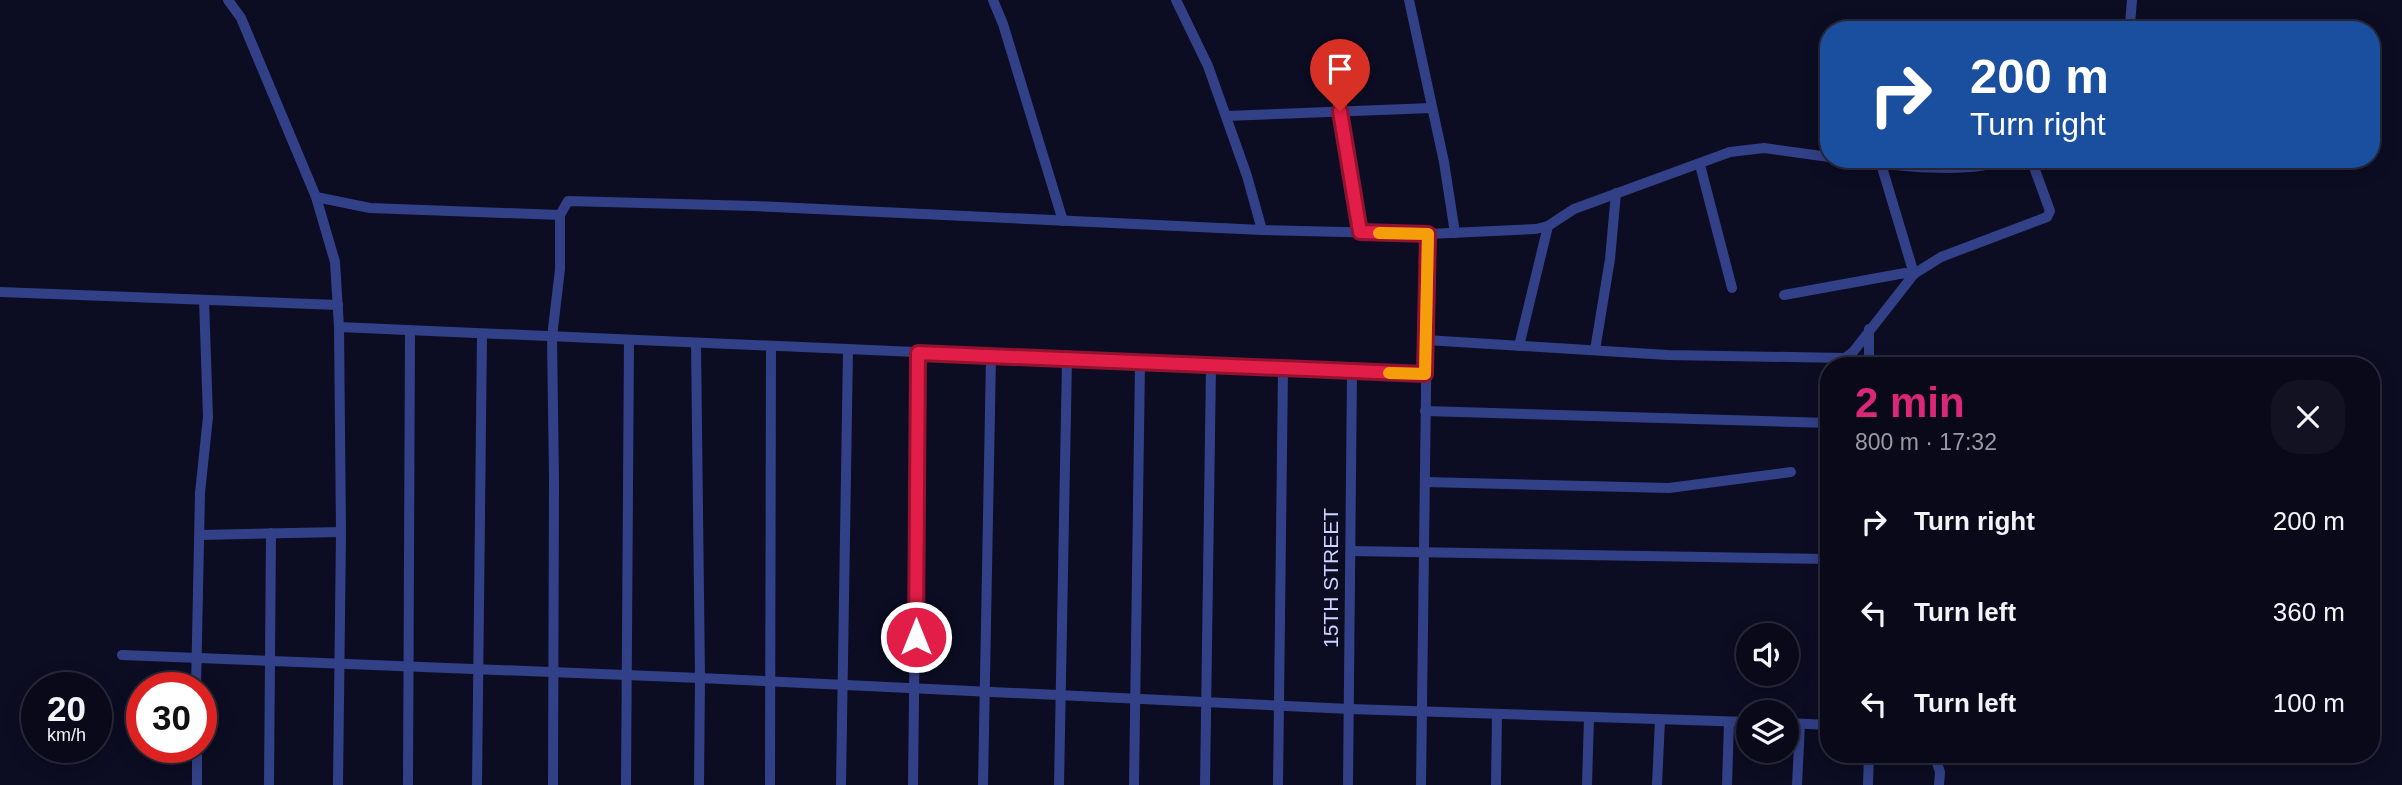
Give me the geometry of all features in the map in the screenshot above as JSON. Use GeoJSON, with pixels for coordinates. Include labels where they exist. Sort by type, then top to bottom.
{"type":"FeatureCollection","features":[{"type":"Feature","properties":{"kind":"street"},"geometry":{"type":"LineString","coordinates":[[228,0],[240,18],[316,197],[335,262],[340,327],[338,785]]}},
{"type":"Feature","properties":{"kind":"street"},"geometry":{"type":"LineString","coordinates":[[993,0],[1003,24],[1063,220]]}},
{"type":"Feature","properties":{"kind":"street"},"geometry":{"type":"LineString","coordinates":[[1176,0],[1208,66],[1247,176],[1262,230]]}},
{"type":"Feature","properties":{"kind":"street"},"geometry":{"type":"LineString","coordinates":[[1409,0],[1455,233]]}},
{"type":"Feature","properties":{"kind":"street"},"geometry":{"type":"LineString","coordinates":[[2130,21],[2132,0]]}},
{"type":"Feature","properties":{"kind":"street"},"geometry":{"type":"LineString","coordinates":[[1226,116],[1432,108]]}},
{"type":"Feature","properties":{"kind":"street"},"geometry":{"type":"LineString","coordinates":[[1340,111],[1360,232]]}},
{"type":"Feature","properties":{"kind":"street"},"geometry":{"type":"LineString","coordinates":[[553,785],[552,337],[560,269],[560,215],[568,201],[754,206],[1262,230],[1428,234],[1524,230],[1548,226],[1574,209],[1730,152],[1764,148],[1820,156]]}},
{"type":"Feature","properties":{"kind":"street"},"geometry":{"type":"LineString","coordinates":[[1700,165],[1732,288]]}},
{"type":"Feature","properties":{"kind":"street"},"geometry":{"type":"LineString","coordinates":[[1882,168],[1914,274]]}},
{"type":"Feature","properties":{"kind":"street"},"geometry":{"type":"LineString","coordinates":[[1846,357],[1914,274],[1941,257],[2047,217],[2050,211],[2034,168]]}},
{"type":"Feature","properties":{"kind":"street"},"geometry":{"type":"LineString","coordinates":[[1595,350],[1610,259],[1616,193]]}},
{"type":"Feature","properties":{"kind":"street"},"geometry":{"type":"LineString","coordinates":[[316,197],[370,208],[560,215]]}},
{"type":"Feature","properties":{"kind":"street"},"geometry":{"type":"LineString","coordinates":[[1519,346],[1548,226]]}},
{"type":"Feature","properties":{"kind":"street"},"geometry":{"type":"LineString","coordinates":[[1420,785],[1428,234]]}},
{"type":"Feature","properties":{"kind":"street"},"geometry":{"type":"LineString","coordinates":[[1784,295],[1905,273],[1914,274]]}},
{"type":"Feature","properties":{"kind":"street"},"geometry":{"type":"LineString","coordinates":[[0,292],[338,305]]}},
{"type":"Feature","properties":{"kind":"street"},"geometry":{"type":"LineString","coordinates":[[196,672],[200,493],[208,417],[204,300]]}},
{"type":"Feature","properties":{"kind":"street"},"geometry":{"type":"LineString","coordinates":[[340,327],[1425,374]]}},
{"type":"Feature","properties":{"kind":"street"},"geometry":{"type":"LineString","coordinates":[[1869,328],[1869,357]]}},
{"type":"Feature","properties":{"kind":"street"},"geometry":{"type":"LineString","coordinates":[[408,785],[410,330]]}},
{"type":"Feature","properties":{"kind":"street"},"geometry":{"type":"LineString","coordinates":[[477,785],[482,334]]}},
{"type":"Feature","properties":{"kind":"street"},"geometry":{"type":"LineString","coordinates":[[626,785],[629,340]]}},
{"type":"Feature","properties":{"kind":"street"},"geometry":{"type":"LineString","coordinates":[[1426,340],[1668,355],[1820,358]]}},
{"type":"Feature","properties":{"kind":"street"},"geometry":{"type":"LineString","coordinates":[[696,343],[699,785]]}},
{"type":"Feature","properties":{"kind":"street"},"geometry":{"type":"LineString","coordinates":[[770,785],[771,346]]}},
{"type":"Feature","properties":{"kind":"street"},"geometry":{"type":"LineString","coordinates":[[841,785],[848,350]]}},
{"type":"Feature","properties":{"kind":"street"},"geometry":{"type":"LineString","coordinates":[[914,785],[918,353]]}},
{"type":"Feature","properties":{"kind":"street"},"geometry":{"type":"LineString","coordinates":[[984,785],[991,356]]}},
{"type":"Feature","properties":{"kind":"street"},"geometry":{"type":"LineString","coordinates":[[1059,785],[1067,359]]}},
{"type":"Feature","properties":{"kind":"street"},"geometry":{"type":"LineString","coordinates":[[1134,785],[1140,363]]}},
{"type":"Feature","properties":{"kind":"street"},"geometry":{"type":"LineString","coordinates":[[1205,785],[1211,366]]}},
{"type":"Feature","properties":{"kind":"street"},"geometry":{"type":"LineString","coordinates":[[1278,785],[1283,369]]}},
{"type":"Feature","properties":{"kind":"street","name":"15TH STREET"},"geometry":{"type":"LineString","coordinates":[[1349,785],[1352,372]]}},
{"type":"Feature","properties":{"kind":"street"},"geometry":{"type":"LineString","coordinates":[[1425,411],[1820,423]]}},
{"type":"Feature","properties":{"kind":"street"},"geometry":{"type":"LineString","coordinates":[[1425,482],[1669,488],[1791,472]]}},
{"type":"Feature","properties":{"kind":"street"},"geometry":{"type":"LineString","coordinates":[[201,535],[341,532]]}},
{"type":"Feature","properties":{"kind":"street"},"geometry":{"type":"LineString","coordinates":[[269,785],[271,533]]}},
{"type":"Feature","properties":{"kind":"street"},"geometry":{"type":"LineString","coordinates":[[1351,551],[1820,559]]}},
{"type":"Feature","properties":{"kind":"street"},"geometry":{"type":"LineString","coordinates":[[122,655],[700,678],[1422,712],[1736,722]]}},
{"type":"Feature","properties":{"kind":"street"},"geometry":{"type":"LineString","coordinates":[[1496,785],[1497,715]]}},
{"type":"Feature","properties":{"kind":"street"},"geometry":{"type":"LineString","coordinates":[[1587,785],[1590,717]]}},
{"type":"Feature","properties":{"kind":"street"},"geometry":{"type":"LineString","coordinates":[[1657,785],[1660,720]]}},
{"type":"Feature","properties":{"kind":"street"},"geometry":{"type":"LineString","coordinates":[[1727,785],[1729,722]]}},
{"type":"Feature","properties":{"kind":"street"},"geometry":{"type":"LineString","coordinates":[[1797,785],[1800,724],[1820,725]]}},
{"type":"Feature","properties":{"kind":"street"},"geometry":{"type":"LineString","coordinates":[[197,763],[197,785]]}},
{"type":"Feature","properties":{"kind":"street"},"geometry":{"type":"LineString","coordinates":[[1868,785],[1869,763]]}},
{"type":"Feature","properties":{"kind":"street"},"geometry":{"type":"LineString","coordinates":[[1937,763],[1940,772],[1939,785]]}},
{"type":"Feature","properties":{"kind":"slow traffic"},"geometry":{"type":"LineString","coordinates":[[1379,233],[1428,234],[1425,374],[1389,373]]}},
{"type":"Feature","properties":{"kind":"route"},"geometry":{"type":"LineString","coordinates":[[916,637],[918,353],[1425,374],[1428,234],[1360,232],[1340,111]]}}]}
